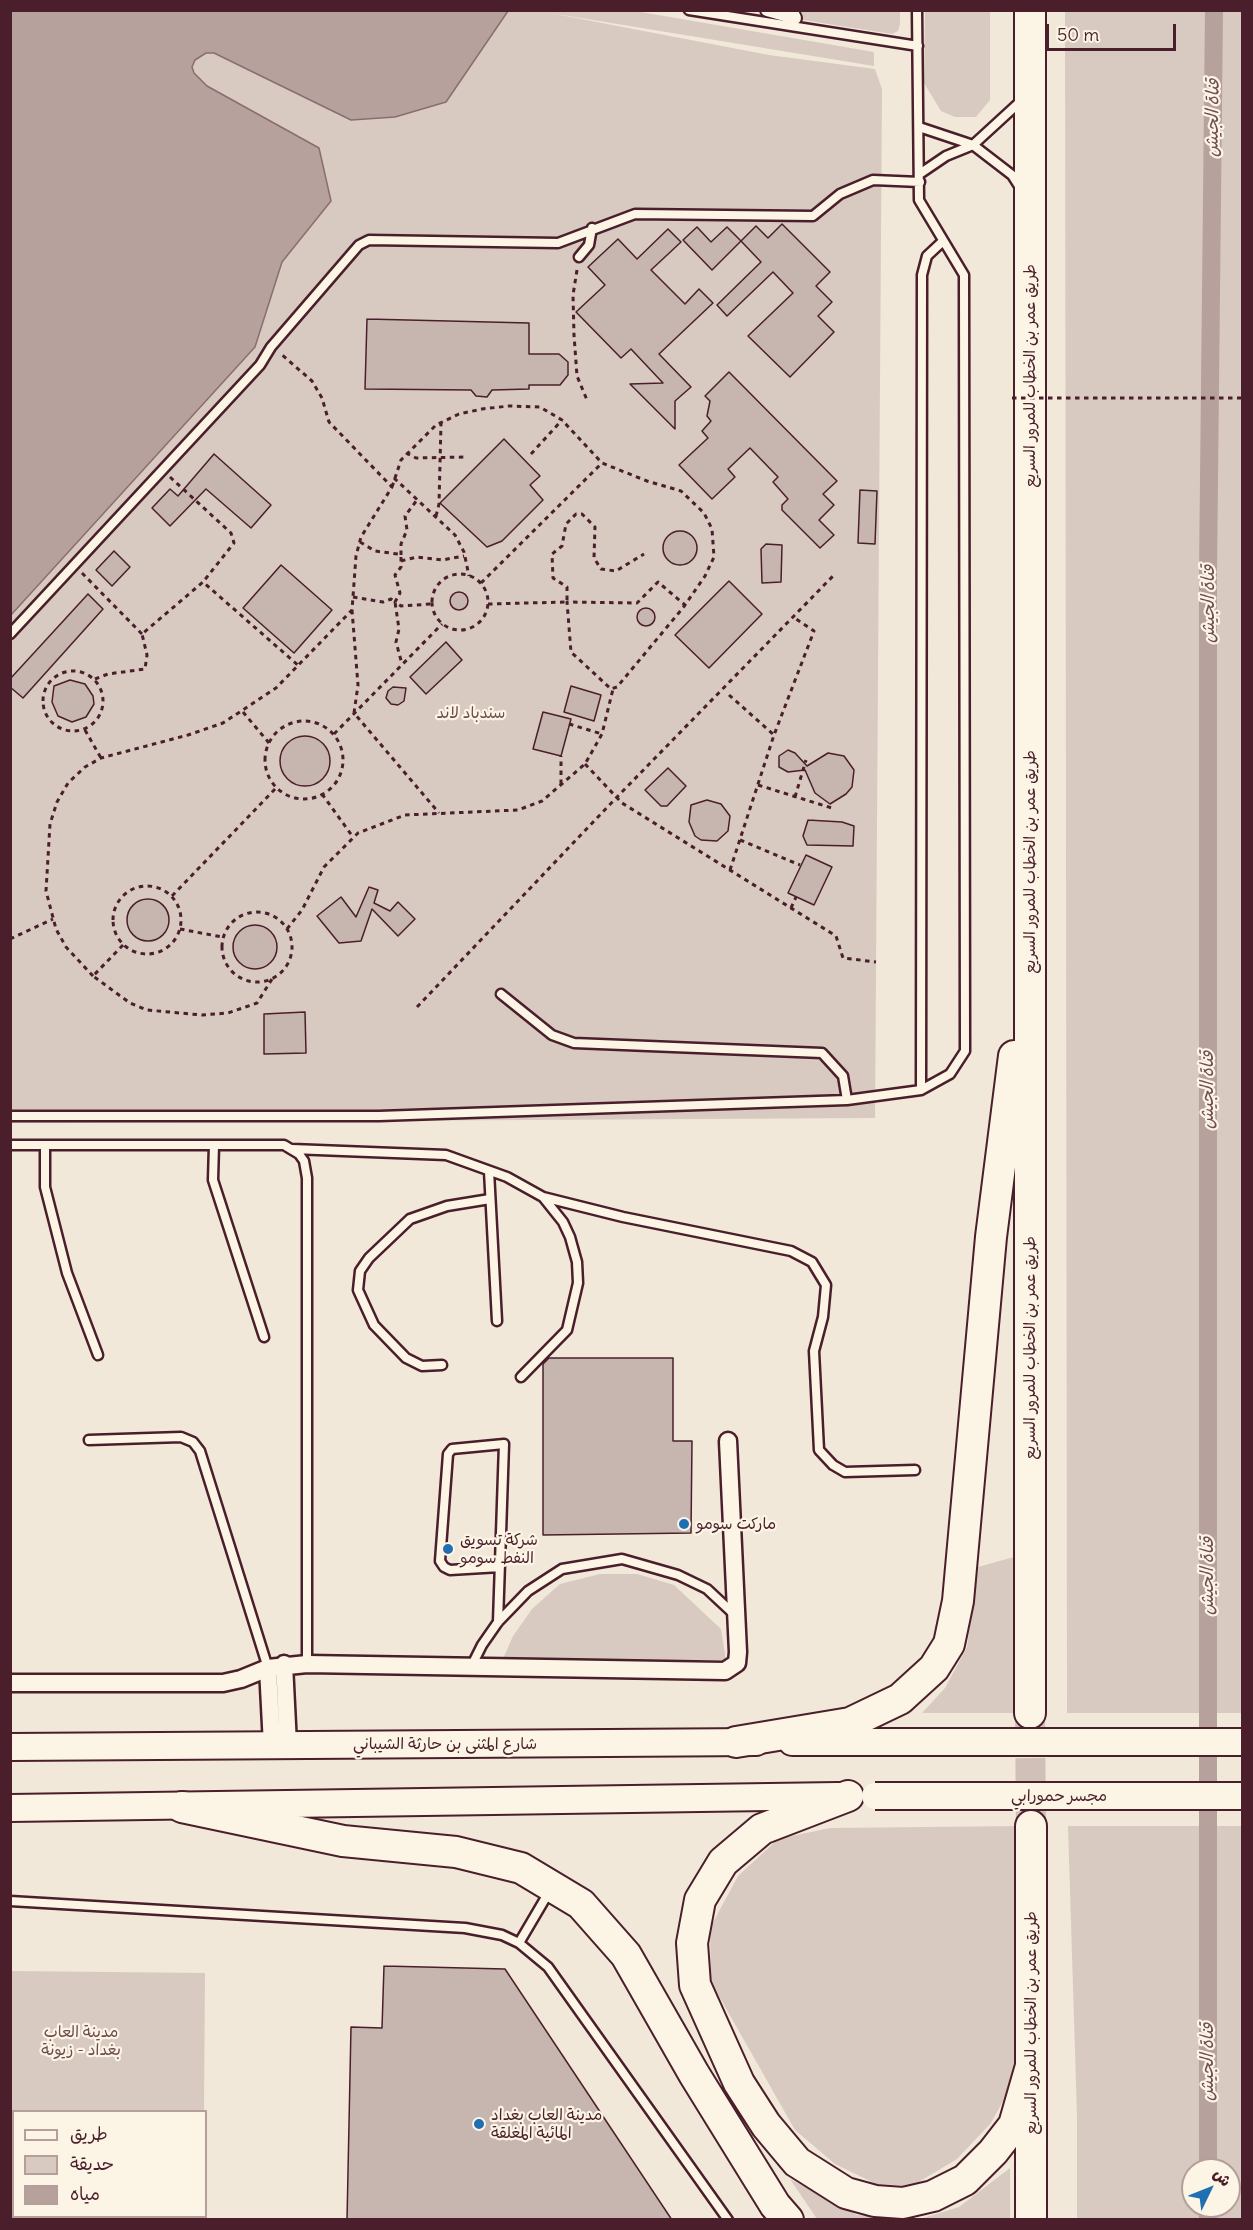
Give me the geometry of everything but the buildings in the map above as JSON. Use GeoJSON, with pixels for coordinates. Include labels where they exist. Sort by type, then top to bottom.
{"type":"FeatureCollection","features":[{"type":"Feature","properties":{"kind":"highway","name":"طريق عمر بن الخطاب للمرور السريع"},"geometry":{"type":"LineString","coordinates":[[1030,10],[1030,1713]]}},
{"type":"Feature","properties":{"kind":"highway"},"geometry":{"type":"LineString","coordinates":[[736,1742],[850,1723],[900,1699],[934,1668],[949,1644],[958,1601],[992,1236],[1030,928]]}},
{"type":"Feature","properties":{"kind":"highway"},"geometry":{"type":"LineString","coordinates":[[861,1796],[762,1829],[723,1862],[700,1900],[692,1943],[695,1985],[739,2083],[766,2125],[797,2162],[846,2193],[875,2200],[903,2203],[933,2196],[965,2180],[993,2152],[1014,2125],[1030,2066]]}},
{"type":"Feature","properties":{"kind":"highway"},"geometry":{"type":"LineString","coordinates":[[182,1807],[343,1841],[456,1852],[521,1869],[581,1904],[626,1955],[700,2084],[775,2205],[788,2220]]}},
{"type":"Feature","properties":{"kind":"highway","name":"طريق عمر بن الخطاب للمرور السريع"},"geometry":{"type":"LineString","coordinates":[[1030,1826],[1031,2220]]}},
{"type":"Feature","properties":{"kind":"main road","name":"شارع المثنى بن حارثة الشيباني"},"geometry":{"type":"LineString","coordinates":[[10,1748],[736,1742],[1242,1742]]}},
{"type":"Feature","properties":{"kind":"main road","name":"مجسر حمورابي"},"geometry":{"type":"LineString","coordinates":[[861,1796],[1242,1796]]}},
{"type":"Feature","properties":{"kind":"main road"},"geometry":{"type":"LineString","coordinates":[[10,1808],[861,1796]]}},
{"type":"Feature","properties":{"kind":"street"},"geometry":{"type":"LineString","coordinates":[[767,10],[795,18],[791,10]]}},
{"type":"Feature","properties":{"kind":"street"},"geometry":{"type":"LineString","coordinates":[[10,1683],[222,1683],[241,1679],[276,1666],[307,1664],[725,1671],[733,1666],[738,1658],[728,1441]]}},
{"type":"Feature","properties":{"kind":"street"},"geometry":{"type":"LineString","coordinates":[[276,1666],[280,1745]]}},
{"type":"Feature","properties":{"kind":"lane"},"geometry":{"type":"LineString","coordinates":[[689,10],[918,46]]}},
{"type":"Feature","properties":{"kind":"lane"},"geometry":{"type":"LineString","coordinates":[[10,1116],[379,1116],[847,1100],[921,1090],[950,1074],[965,1051],[964,275],[942,242],[919,200],[917,10]]}},
{"type":"Feature","properties":{"kind":"lane"},"geometry":{"type":"LineString","coordinates":[[10,634],[260,365],[271,347],[359,244],[369,240],[558,243],[592,228],[635,214],[813,216],[840,194],[873,180],[920,177],[946,156],[973,145],[1030,93]]}},
{"type":"Feature","properties":{"kind":"lane"},"geometry":{"type":"LineString","coordinates":[[919,127],[973,145],[1012,175],[1030,202]]}},
{"type":"Feature","properties":{"kind":"lane"},"geometry":{"type":"LineString","coordinates":[[579,258],[589,245],[592,228]]}},
{"type":"Feature","properties":{"kind":"lane"},"geometry":{"type":"LineString","coordinates":[[921,1090],[922,275],[927,256],[942,242]]}},
{"type":"Feature","properties":{"kind":"lane"},"geometry":{"type":"LineString","coordinates":[[501,994],[552,1035],[574,1043],[822,1053],[843,1076],[847,1100]]}},
{"type":"Feature","properties":{"kind":"lane"},"geometry":{"type":"LineString","coordinates":[[10,1144],[275,1145],[292,1149],[446,1155],[507,1177],[543,1197],[623,1217],[791,1251],[812,1262],[826,1284],[823,1317],[814,1351],[819,1450],[833,1465],[844,1472],[915,1470]]}},
{"type":"Feature","properties":{"kind":"lane"},"geometry":{"type":"LineString","coordinates":[[45,1144],[45,1187],[67,1273],[98,1355]]}},
{"type":"Feature","properties":{"kind":"lane"},"geometry":{"type":"LineString","coordinates":[[214,1145],[213,1180],[264,1337]]}},
{"type":"Feature","properties":{"kind":"lane"},"geometry":{"type":"LineString","coordinates":[[292,1149],[304,1161],[307,1178],[307,1664]]}},
{"type":"Feature","properties":{"kind":"lane"},"geometry":{"type":"LineString","coordinates":[[489,1172],[497,1321]]}},
{"type":"Feature","properties":{"kind":"lane"},"geometry":{"type":"LineString","coordinates":[[521,1377],[567,1330],[578,1283],[577,1263],[570,1237],[563,1222],[543,1197]]}},
{"type":"Feature","properties":{"kind":"lane"},"geometry":{"type":"LineString","coordinates":[[442,1365],[422,1366],[406,1358],[374,1325],[358,1290],[360,1271],[369,1258],[410,1219],[447,1206],[490,1199]]}},
{"type":"Feature","properties":{"kind":"lane"},"geometry":{"type":"LineString","coordinates":[[90,1440],[181,1437],[193,1442],[200,1451],[276,1666]]}},
{"type":"Feature","properties":{"kind":"lane"},"geometry":{"type":"LineString","coordinates":[[498,1622],[500,1567],[504,1443],[452,1449],[448,1454],[440,1561],[450,1570],[500,1567]]}},
{"type":"Feature","properties":{"kind":"lane"},"geometry":{"type":"LineString","coordinates":[[471,1667],[482,1645],[498,1622],[528,1591],[562,1569],[622,1559],[678,1575],[707,1589],[736,1617]]}},
{"type":"Feature","properties":{"kind":"lane"},"geometry":{"type":"LineString","coordinates":[[519,1943],[552,1887]]}},
{"type":"Feature","properties":{"kind":"lane"},"geometry":{"type":"LineString","coordinates":[[10,1901],[483,1929],[519,1943],[548,1967],[728,2220]]}},
{"type":"Feature","properties":{"kind":"path"},"geometry":{"type":"LineString","coordinates":[[579,258],[573,295],[574,335],[577,376],[587,400]]}},
{"type":"Feature","properties":{"kind":"path"},"geometry":{"type":"LineString","coordinates":[[271,347],[312,381],[322,398],[329,422],[392,487]]}},
{"type":"Feature","properties":{"kind":"path"},"geometry":{"type":"LineString","coordinates":[[1012,398],[1242,398]]}},
{"type":"Feature","properties":{"kind":"path"},"geometry":{"type":"LineString","coordinates":[[287,929],[302,910],[324,867],[353,837],[378,823],[405,815],[518,810],[542,801],[561,785],[585,764],[602,734],[614,688],[623,681],[685,606],[705,576],[714,557],[712,529],[704,513],[681,491],[647,481],[602,463],[562,420],[540,407],[509,406],[459,414],[441,423],[401,459],[392,487],[374,512],[360,542],[352,610],[358,685],[354,713],[439,813]]}},
{"type":"Feature","properties":{"kind":"path"},"geometry":{"type":"LineString","coordinates":[[531,454],[562,420]]}},
{"type":"Feature","properties":{"kind":"path"},"geometry":{"type":"LineString","coordinates":[[436,517],[439,504],[441,423]]}},
{"type":"Feature","properties":{"kind":"path"},"geometry":{"type":"LineString","coordinates":[[406,453],[412,458],[467,457]]}},
{"type":"Feature","properties":{"kind":"path"},"geometry":{"type":"LineString","coordinates":[[481,583],[602,463]]}},
{"type":"Feature","properties":{"kind":"path"},"geometry":{"type":"LineString","coordinates":[[142,634],[203,582],[234,543],[231,533],[162,470]]}},
{"type":"Feature","properties":{"kind":"path"},"geometry":{"type":"LineString","coordinates":[[394,478],[455,535],[469,576]]}},
{"type":"Feature","properties":{"kind":"path"},"geometry":{"type":"LineString","coordinates":[[402,664],[396,642],[399,629],[395,602],[400,593],[395,575],[401,559],[401,544],[407,530],[405,516],[417,500]]}},
{"type":"Feature","properties":{"kind":"path"},"geometry":{"type":"LineString","coordinates":[[614,688],[611,689],[571,652],[567,587],[553,578],[552,555],[562,546],[566,524],[576,514],[582,514],[596,527],[594,558],[601,569],[616,571],[644,554]]}},
{"type":"Feature","properties":{"kind":"path"},"geometry":{"type":"LineString","coordinates":[[360,542],[375,551],[398,554],[401,559]]}},
{"type":"Feature","properties":{"kind":"path"},"geometry":{"type":"LineString","coordinates":[[401,559],[417,556],[442,560],[464,556]]}},
{"type":"Feature","properties":{"kind":"path"},"geometry":{"type":"LineString","coordinates":[[74,566],[142,634],[147,655],[146,669],[108,674],[94,679]]}},
{"type":"Feature","properties":{"kind":"path"},"geometry":{"type":"LineString","coordinates":[[458,574],[469,576],[481,583],[488,604],[480,622],[471,628],[461,630],[442,624],[435,615],[432,604],[433,593],[447,577],[458,574]]}},
{"type":"Feature","properties":{"kind":"path"},"geometry":{"type":"LineString","coordinates":[[417,1007],[617,797],[833,576]]}},
{"type":"Feature","properties":{"kind":"path"},"geometry":{"type":"LineString","coordinates":[[203,582],[299,666]]}},
{"type":"Feature","properties":{"kind":"path"},"geometry":{"type":"LineString","coordinates":[[488,604],[637,603],[658,582],[685,606]]}},
{"type":"Feature","properties":{"kind":"path"},"geometry":{"type":"LineString","coordinates":[[353,597],[383,602],[391,599],[401,606],[432,604]]}},
{"type":"Feature","properties":{"kind":"path"},"geometry":{"type":"LineString","coordinates":[[272,979],[257,982],[243,979],[231,971],[223,958],[223,937],[235,918],[248,912],[263,912],[277,918],[287,929],[292,942],[291,957],[256,1003],[228,1012],[202,1015],[147,1010],[130,1003],[93,976],[66,947],[53,919],[46,891],[50,824],[57,802],[68,783],[85,766],[101,758],[188,735],[223,723],[276,688],[352,610]]}},
{"type":"Feature","properties":{"kind":"path"},"geometry":{"type":"LineString","coordinates":[[730,870],[774,735],[814,631],[793,617]]}},
{"type":"Feature","properties":{"kind":"path"},"geometry":{"type":"LineString","coordinates":[[334,734],[442,624]]}},
{"type":"Feature","properties":{"kind":"path"},"geometry":{"type":"LineString","coordinates":[[66,671],[86,673],[94,679],[104,697],[104,707],[100,717],[85,730],[65,731],[49,719],[44,710],[44,690],[57,675],[66,671]]}},
{"type":"Feature","properties":{"kind":"path"},"geometry":{"type":"LineString","coordinates":[[729,695],[774,735]]}},
{"type":"Feature","properties":{"kind":"path"},"geometry":{"type":"LineString","coordinates":[[243,711],[268,743]]}},
{"type":"Feature","properties":{"kind":"path"},"geometry":{"type":"LineString","coordinates":[[299,721],[324,726],[334,734],[341,745],[344,758],[337,782],[322,794],[304,799],[291,797],[277,788],[266,768],[268,743],[276,732],[286,725],[299,721]]}},
{"type":"Feature","properties":{"kind":"path"},"geometry":{"type":"LineString","coordinates":[[569,724],[602,734]]}},
{"type":"Feature","properties":{"kind":"path"},"geometry":{"type":"LineString","coordinates":[[85,730],[101,758]]}},
{"type":"Feature","properties":{"kind":"path"},"geometry":{"type":"LineString","coordinates":[[561,756],[561,785]]}},
{"type":"Feature","properties":{"kind":"path"},"geometry":{"type":"LineString","coordinates":[[795,797],[806,760]]}},
{"type":"Feature","properties":{"kind":"path"},"geometry":{"type":"LineString","coordinates":[[585,764],[622,804],[836,936],[843,958],[876,962]]}},
{"type":"Feature","properties":{"kind":"path"},"geometry":{"type":"LineString","coordinates":[[758,785],[835,809]]}},
{"type":"Feature","properties":{"kind":"path"},"geometry":{"type":"LineString","coordinates":[[171,896],[277,788]]}},
{"type":"Feature","properties":{"kind":"path"},"geometry":{"type":"LineString","coordinates":[[322,794],[353,837]]}},
{"type":"Feature","properties":{"kind":"path"},"geometry":{"type":"LineString","coordinates":[[740,840],[800,865]]}},
{"type":"Feature","properties":{"kind":"path"},"geometry":{"type":"LineString","coordinates":[[141,887],[162,890],[171,896],[181,915],[180,929],[172,944],[153,954],[142,954],[123,945],[113,926],[113,915],[123,896],[141,887]]}},
{"type":"Feature","properties":{"kind":"path"},"geometry":{"type":"LineString","coordinates":[[791,908],[796,897]]}},
{"type":"Feature","properties":{"kind":"path"},"geometry":{"type":"LineString","coordinates":[[10,939],[53,919]]}},
{"type":"Feature","properties":{"kind":"path"},"geometry":{"type":"LineString","coordinates":[[180,929],[223,937]]}},
{"type":"Feature","properties":{"kind":"path"},"geometry":{"type":"LineString","coordinates":[[93,976],[123,945]]}},
{"type":"Feature","properties":{"kind":"green space","name":"سندباد لاند"},"geometry":{"type":"Polygon","coordinates":[[[508,11],[635,11],[874,52],[874,66],[550,13],[769,55],[875,69],[882,89],[875,1118],[11,1123],[11,615],[255,347],[282,262],[331,201],[319,148],[207,86],[194,73],[192,67],[195,60],[206,53],[214,53],[446,102],[508,11]]]}},
{"type":"Feature","properties":{"kind":"green space"},"geometry":{"type":"Polygon","coordinates":[[[791,11],[900,11],[900,24],[898,31],[892,34],[803,20],[795,18],[791,11]]]}},
{"type":"Feature","properties":{"kind":"green space"},"geometry":{"type":"Polygon","coordinates":[[[925,11],[990,11],[990,100],[976,117],[955,117],[941,111],[924,83],[925,11]]]}},
{"type":"Feature","properties":{"kind":"green space"},"geometry":{"type":"Polygon","coordinates":[[[1065,11],[1242,11],[1242,1713],[1067,1713],[1065,11]]]}},
{"type":"Feature","properties":{"kind":"green space"},"geometry":{"type":"Polygon","coordinates":[[[1014,1557],[1023,1713],[922,1713],[945,1688],[967,1647],[978,1567],[1014,1557]]]}},
{"type":"Feature","properties":{"kind":"green space"},"geometry":{"type":"Polygon","coordinates":[[[600,1574],[637,1574],[674,1585],[721,1629],[726,1660],[502,1661],[513,1636],[532,1609],[560,1584],[600,1574]]]}},
{"type":"Feature","properties":{"kind":"green space"},"geometry":{"type":"Polygon","coordinates":[[[1020,1826],[1014,2081],[991,2123],[957,2159],[912,2186],[876,2184],[835,2164],[795,2130],[711,1982],[710,1928],[738,1876],[778,1839],[830,1828],[1020,1826]]]}},
{"type":"Feature","properties":{"kind":"green space"},"geometry":{"type":"Polygon","coordinates":[[[1068,1826],[1242,1826],[1242,2219],[1077,2219],[1077,2116],[1068,1826]]]}},
{"type":"Feature","properties":{"kind":"green space","name":"مدينة العاب بغداد - زيونة"},"geometry":{"type":"Polygon","coordinates":[[[11,1971],[205,1973],[204,2110],[12,2110],[12,2218],[204,2219],[11,2219],[11,1971]]]}},
{"type":"Feature","properties":{"kind":"green space"},"geometry":{"type":"Polygon","coordinates":[[[1010,2168],[1010,2219],[920,2219],[959,2207],[1010,2168]]]}},
{"type":"Feature","properties":{"kind":"green space"},"geometry":{"type":"Polygon","coordinates":[[[790,2179],[857,2215],[920,2219],[817,2219],[790,2179]]]}},
{"type":"Feature","properties":{"kind":"water"},"geometry":{"type":"Polygon","coordinates":[[[11,10],[508,11],[446,102],[395,117],[351,120],[214,53],[206,53],[195,60],[192,67],[194,73],[207,86],[319,148],[331,201],[282,262],[255,347],[11,615],[11,10]]]}},
{"type":"Feature","properties":{"kind":"waterway","name":"قناة الجيش"},"geometry":{"type":"LineString","coordinates":[[1208,2158],[1208,574],[1214,10]]}},
{"type":"Feature","properties":{"kind":"tunnel"},"geometry":{"type":"LineString","coordinates":[[1030,1713],[1031,1826]]}},
{"type":"Feature","properties":{"kind":"place","name":"ماركت سومو"},"geometry":{"type":"Point","coordinates":[684,1524]}},
{"type":"Feature","properties":{"kind":"place","name":"شركة تسويق النفط سومو"},"geometry":{"type":"Point","coordinates":[448,1549]}},
{"type":"Feature","properties":{"kind":"place","name":"مدينة العاب بغداد المائية المغلقة"},"geometry":{"type":"Point","coordinates":[479,2124]}}]}
